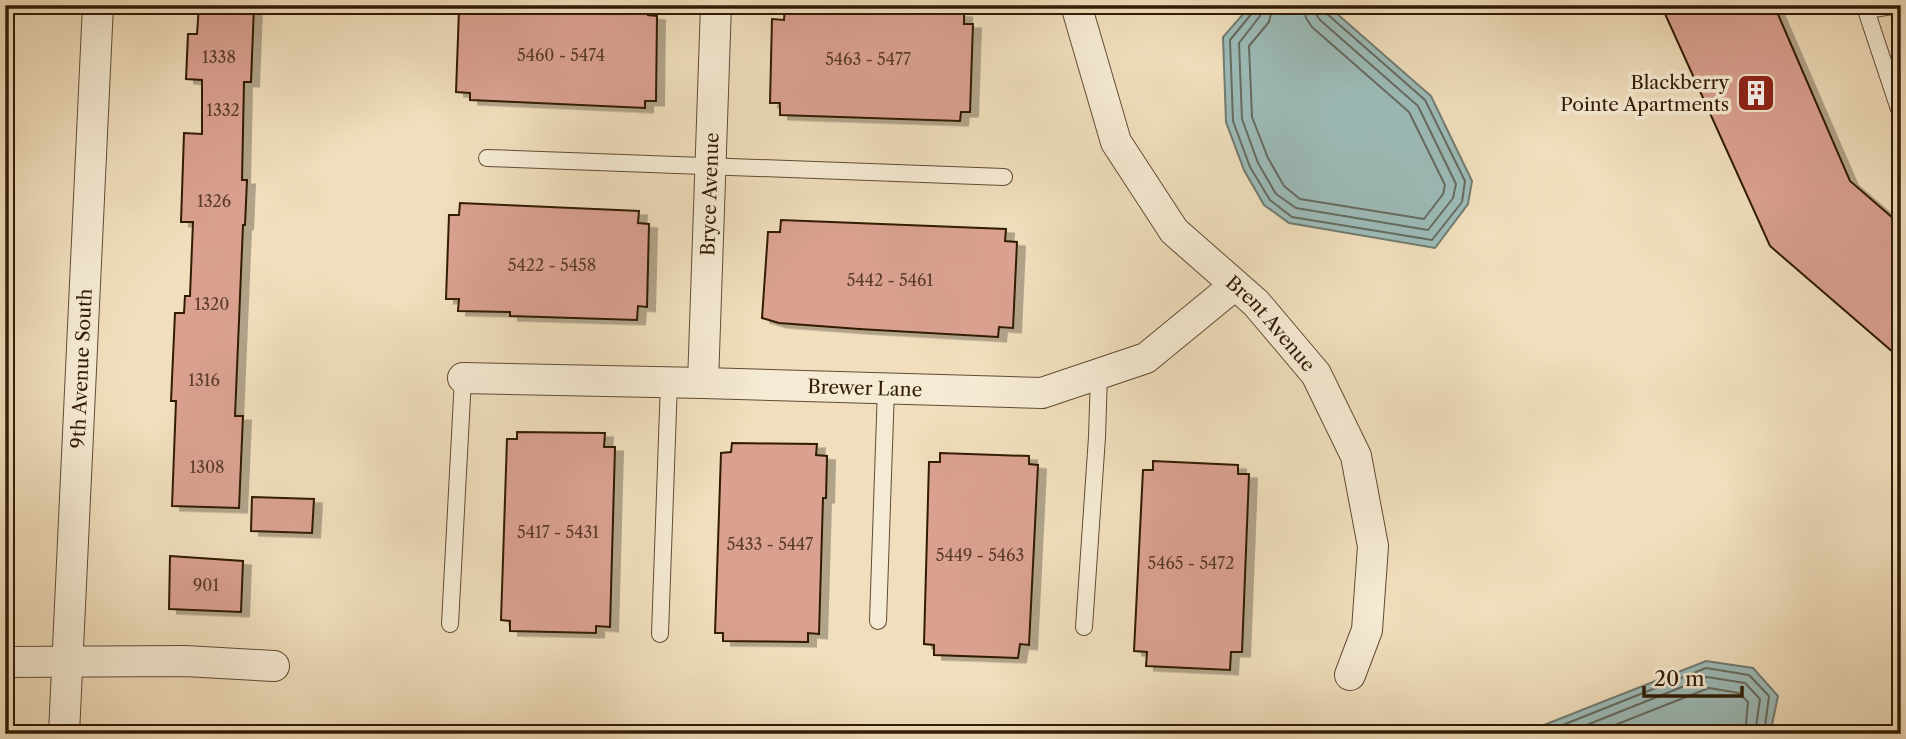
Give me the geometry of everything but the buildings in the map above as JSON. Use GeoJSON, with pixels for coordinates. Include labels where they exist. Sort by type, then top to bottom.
{"type":"FeatureCollection","features":[{"type":"Feature","properties":{"kind":"street","name":"9th Avenue South"},"geometry":{"type":"LineString","coordinates":[[64,734],[98,5]]}},
{"type":"Feature","properties":{"kind":"street","name":"Bryce Avenue"},"geometry":{"type":"LineString","coordinates":[[703,383],[716,5]]}},
{"type":"Feature","properties":{"kind":"street","name":"Brent Avenue"},"geometry":{"type":"LineString","coordinates":[[1076,5],[1116,142],[1174,231],[1256,303],[1316,374],[1356,456],[1373,546],[1367,630],[1350,675]]}},
{"type":"Feature","properties":{"kind":"street","name":"Brewer Lane"},"geometry":{"type":"LineString","coordinates":[[463,378],[1042,393],[1146,358],[1235,285]]}},
{"type":"Feature","properties":{"kind":"street"},"geometry":{"type":"LineString","coordinates":[[5,662],[185,661],[274,666]]}},
{"type":"Feature","properties":{"kind":"lane"},"geometry":{"type":"LineString","coordinates":[[1899,5],[1866,10],[1901,116]]}},
{"type":"Feature","properties":{"kind":"lane"},"geometry":{"type":"LineString","coordinates":[[487,158],[1004,177]]}},
{"type":"Feature","properties":{"kind":"lane"},"geometry":{"type":"LineString","coordinates":[[1084,627],[1099,374]]}},
{"type":"Feature","properties":{"kind":"lane"},"geometry":{"type":"LineString","coordinates":[[450,624],[463,378]]}},
{"type":"Feature","properties":{"kind":"lane"},"geometry":{"type":"LineString","coordinates":[[660,634],[669,382]]}},
{"type":"Feature","properties":{"kind":"lane"},"geometry":{"type":"LineString","coordinates":[[878,621],[886,388]]}},
{"type":"Feature","properties":{"kind":"water"},"geometry":{"type":"Polygon","coordinates":[[[1251,5],[1327,5],[1431,96],[1472,181],[1468,204],[1435,248],[1289,223],[1264,205],[1244,170],[1226,122],[1223,37],[1251,5]]]}},
{"type":"Feature","properties":{"kind":"water"},"geometry":{"type":"Polygon","coordinates":[[[1706,661],[1753,668],[1778,696],[1770,734],[1521,734],[1706,661]]]}},
{"type":"Feature","properties":{"kind":"place","name":"Blackberry Pointe Apartments"},"geometry":{"type":"Point","coordinates":[1756,93]}}]}
